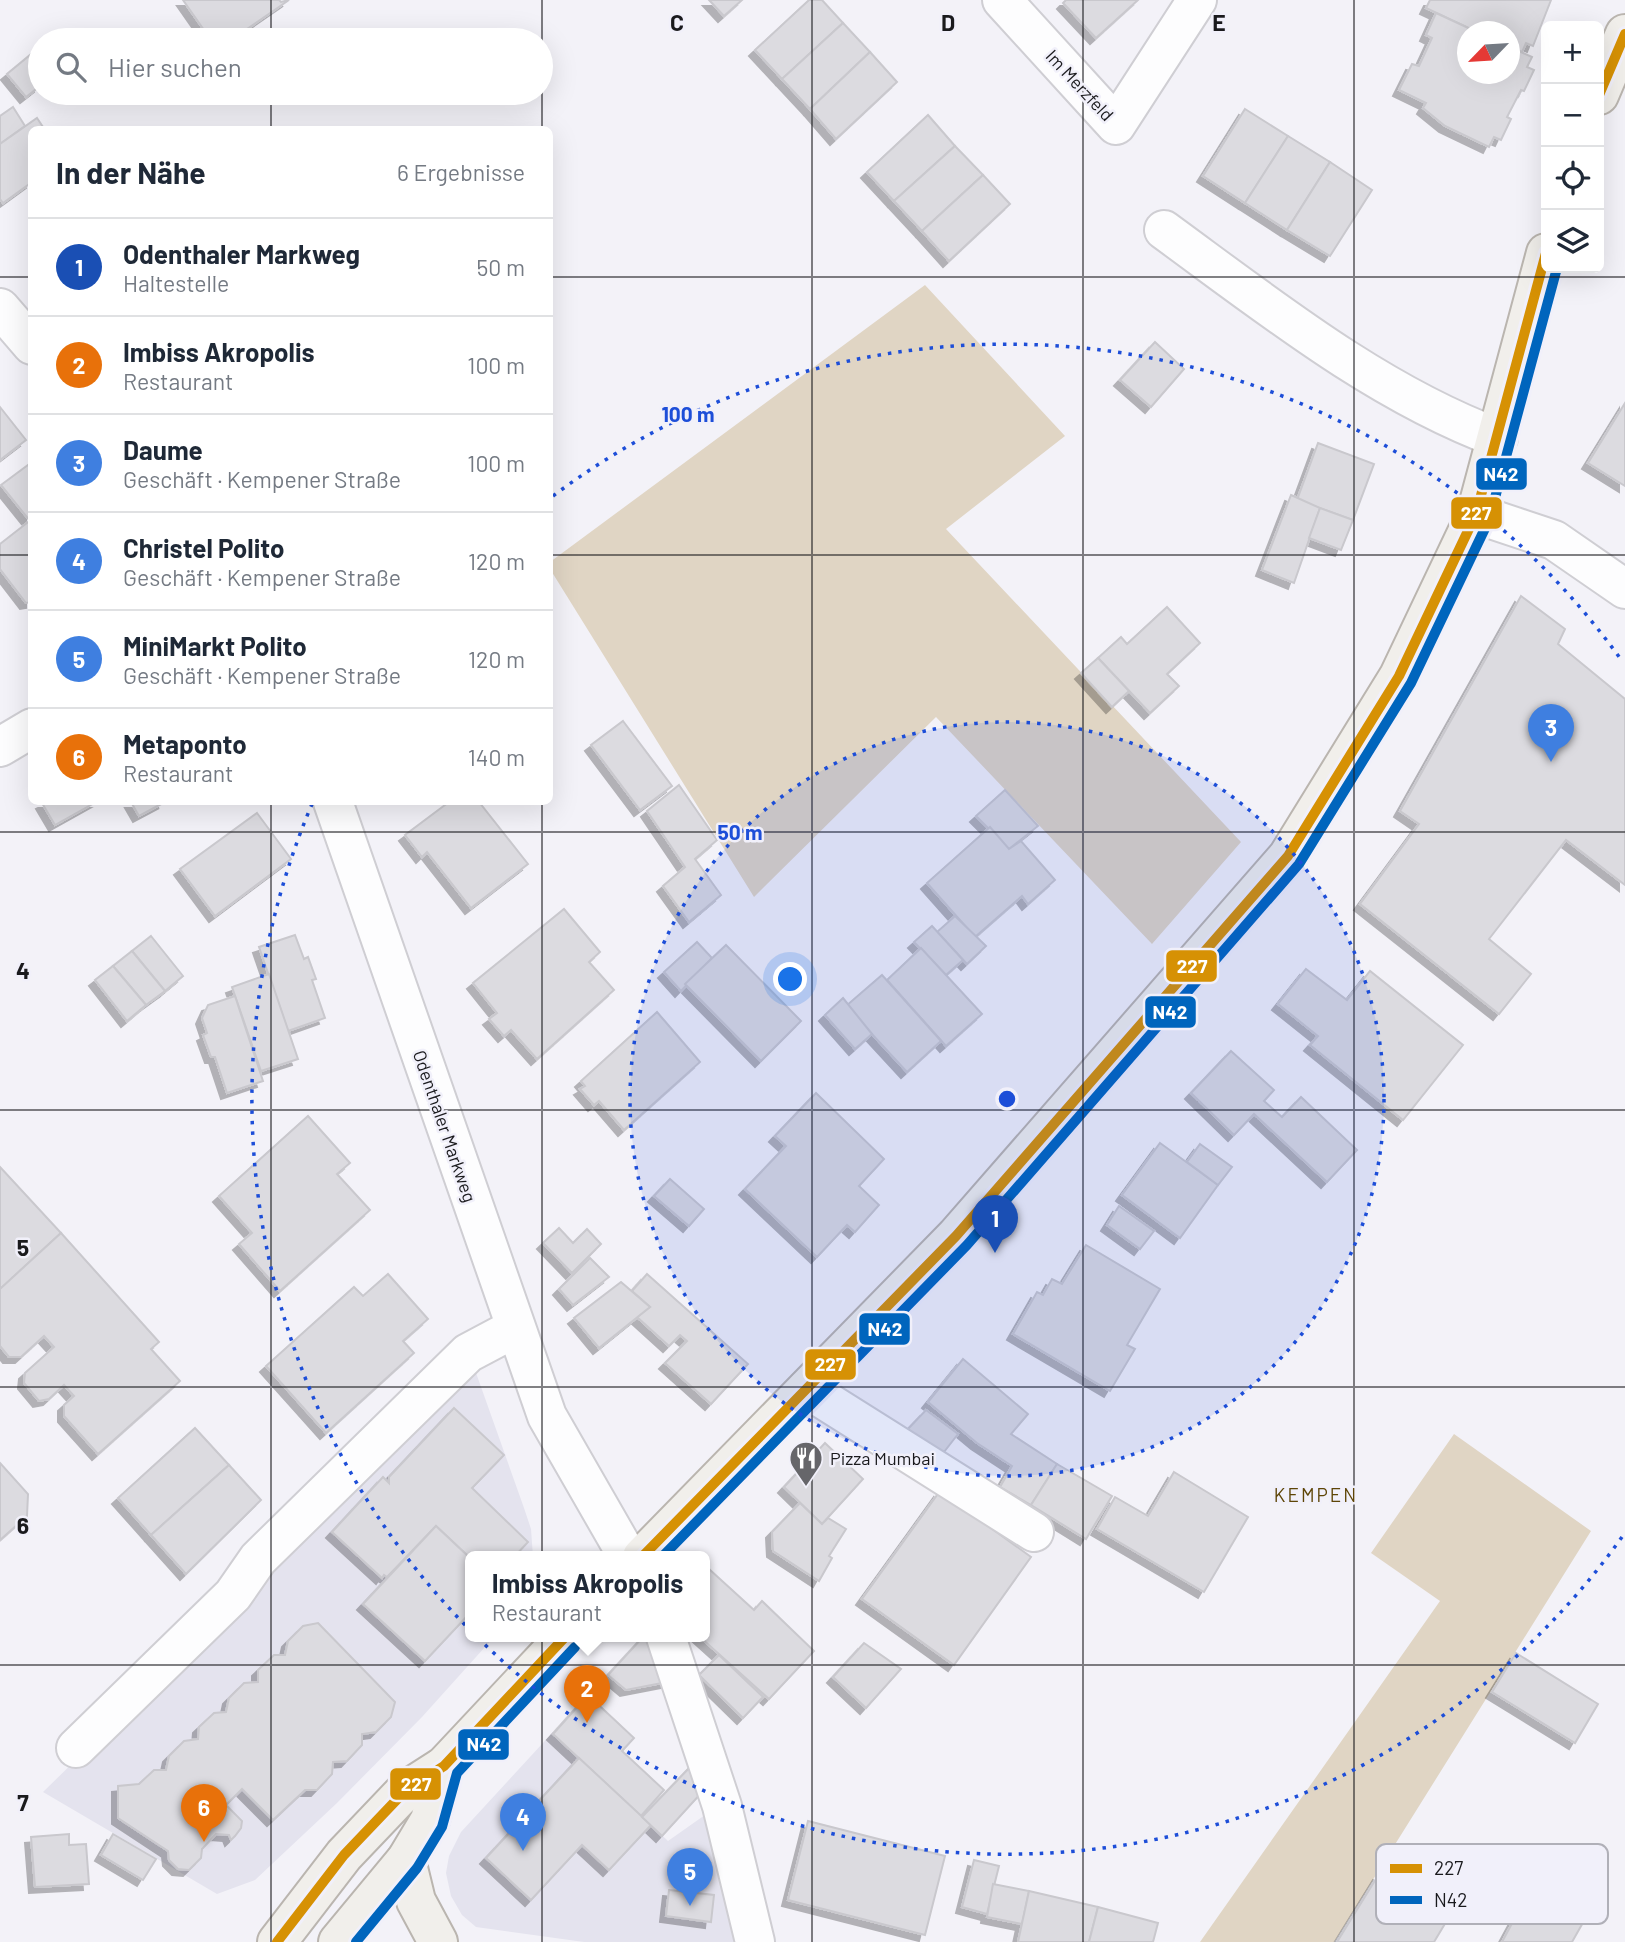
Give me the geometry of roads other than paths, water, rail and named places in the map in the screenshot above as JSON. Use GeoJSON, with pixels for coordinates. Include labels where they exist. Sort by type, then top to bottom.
{"type":"FeatureCollection","features":[{"type":"Feature","properties":{"kind":"main road"},"geometry":{"type":"LineString","coordinates":[[1604,84],[1625,34]]}},
{"type":"Feature","properties":{"kind":"main road"},"geometry":{"type":"LineString","coordinates":[[648,1551],[956,1236],[1289,856],[1399,676],[1476,514],[1541,272]]}},
{"type":"Feature","properties":{"kind":"main road"},"geometry":{"type":"LineString","coordinates":[[277,1942],[344,1855],[405,1791],[444,1766],[560,1642]]}},
{"type":"Feature","properties":{"kind":"main road"},"geometry":{"type":"LineString","coordinates":[[338,1942],[406,1860],[430,1820],[444,1766]]}},
{"type":"Feature","properties":{"kind":"main road"},"geometry":{"type":"LineString","coordinates":[[406,1860],[416,1901],[438,1942]]}},
{"type":"Feature","properties":{"kind":"street","name":"Im Merzfeld"},"geometry":{"type":"LineString","coordinates":[[1002,0],[1116,125],[1197,0]]}},
{"type":"Feature","properties":{"kind":"street"},"geometry":{"type":"LineString","coordinates":[[1164,230],[1322,346],[1465,426],[1498,439]]}},
{"type":"Feature","properties":{"kind":"street"},"geometry":{"type":"LineString","coordinates":[[0,308],[28,340]]}},
{"type":"Feature","properties":{"kind":"street"},"geometry":{"type":"LineString","coordinates":[[1476,514],[1554,540],[1625,589]]}},
{"type":"Feature","properties":{"kind":"street"},"geometry":{"type":"LineString","coordinates":[[0,747],[28,730]]}},
{"type":"Feature","properties":{"kind":"street","name":"Odenthaler Markweg"},"geometry":{"type":"LineString","coordinates":[[334,805],[547,1416],[625,1551]]}},
{"type":"Feature","properties":{"kind":"street"},"geometry":{"type":"LineString","coordinates":[[76,1748],[233,1595],[258,1559],[468,1353],[515,1328]]}},
{"type":"Feature","properties":{"kind":"street"},"geometry":{"type":"LineString","coordinates":[[807,1389],[1034,1532]]}},
{"type":"Feature","properties":{"kind":"street"},"geometry":{"type":"LineString","coordinates":[[668,1642],[722,1806],[755,1942]]}},
{"type":"Feature","properties":{"kind":"place","name":"Daume"},"geometry":{"type":"Point","coordinates":[1551,762]}},
{"type":"Feature","properties":{"kind":"place","name":"Odenthaler Markweg"},"geometry":{"type":"Point","coordinates":[995,1253]}},
{"type":"Feature","properties":{"kind":"place","name":"Pizza Mumbai"},"geometry":{"type":"Point","coordinates":[806,1488]}},
{"type":"Feature","properties":{"kind":"place","name":"Imbiss Akropolis"},"geometry":{"type":"Point","coordinates":[587,1723]}},
{"type":"Feature","properties":{"kind":"place","name":"Metaponto"},"geometry":{"type":"Point","coordinates":[204,1842]}},
{"type":"Feature","properties":{"kind":"place","name":"Christel Polito"},"geometry":{"type":"Point","coordinates":[523,1851]}},
{"type":"Feature","properties":{"kind":"place","name":"MiniMarkt Polito"},"geometry":{"type":"Point","coordinates":[690,1906]}},
{"type":"Feature","properties":{"kind":"district","name":"KEMPEN"},"geometry":{"type":"Point","coordinates":[1316,1494]}}]}
